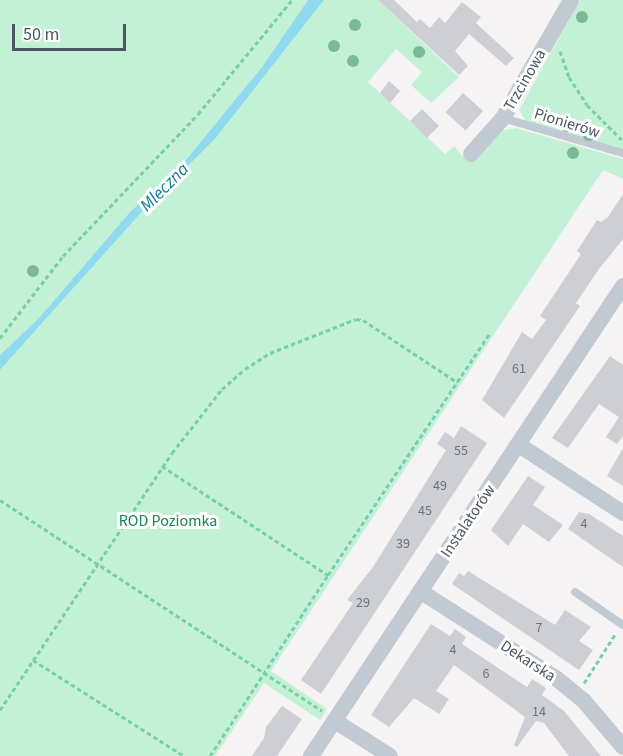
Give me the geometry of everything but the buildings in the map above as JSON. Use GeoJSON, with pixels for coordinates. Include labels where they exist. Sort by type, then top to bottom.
{"type":"FeatureCollection","features":[{"type":"Feature","properties":{"kind":"street","name":"Trzcinowa"},"geometry":{"type":"LineString","coordinates":[[471,154],[503,118],[572,0]]}},
{"type":"Feature","properties":{"kind":"street","name":"Instalatorów"},"geometry":{"type":"LineString","coordinates":[[311,756],[623,286]]}},
{"type":"Feature","properties":{"kind":"street"},"geometry":{"type":"LineString","coordinates":[[519,445],[623,513]]}},
{"type":"Feature","properties":{"kind":"street","name":"Dekarska"},"geometry":{"type":"LineString","coordinates":[[420,591],[575,694],[623,747]]}},
{"type":"Feature","properties":{"kind":"street"},"geometry":{"type":"LineString","coordinates":[[335,721],[390,756]]}},
{"type":"Feature","properties":{"kind":"lane","name":"Pionierów"},"geometry":{"type":"LineString","coordinates":[[503,118],[623,153]]}},
{"type":"Feature","properties":{"kind":"lane"},"geometry":{"type":"LineString","coordinates":[[576,592],[622,624]]}},
{"type":"Feature","properties":{"kind":"path"},"geometry":{"type":"LineString","coordinates":[[0,338],[63,256],[198,114],[292,0]]}},
{"type":"Feature","properties":{"kind":"path"},"geometry":{"type":"LineString","coordinates":[[556,25],[569,77],[587,105],[623,141]]}},
{"type":"Feature","properties":{"kind":"path"},"geometry":{"type":"LineString","coordinates":[[0,710],[162,466],[222,389],[246,369],[270,353],[344,322],[363,320],[457,382]]}},
{"type":"Feature","properties":{"kind":"path"},"geometry":{"type":"LineString","coordinates":[[210,756],[490,333]]}},
{"type":"Feature","properties":{"kind":"path"},"geometry":{"type":"LineString","coordinates":[[162,466],[328,575]]}},
{"type":"Feature","properties":{"kind":"path"},"geometry":{"type":"LineString","coordinates":[[0,500],[98,561],[266,672],[335,721]]}},
{"type":"Feature","properties":{"kind":"path"},"geometry":{"type":"LineString","coordinates":[[575,694],[622,624]]}},
{"type":"Feature","properties":{"kind":"path"},"geometry":{"type":"LineString","coordinates":[[33,660],[184,756]]}},
{"type":"Feature","properties":{"kind":"green space"},"geometry":{"type":"Polygon","coordinates":[[[0,0],[308,0],[262,67],[185,161],[130,212],[39,318],[0,355],[0,0]]]}},
{"type":"Feature","properties":{"kind":"green space","name":"ROD Poziomka"},"geometry":{"type":"Polygon","coordinates":[[[324,0],[378,0],[459,77],[431,103],[411,85],[422,72],[396,49],[368,82],[445,154],[454,146],[465,159],[471,159],[504,130],[516,128],[623,159],[623,179],[603,170],[271,671],[327,709],[320,720],[264,683],[215,756],[0,756],[0,370],[139,215],[215,139],[324,0]]]}},
{"type":"Feature","properties":{"kind":"green space"},"geometry":{"type":"Polygon","coordinates":[[[580,0],[623,0],[623,150],[527,123],[519,110],[580,0]]]}},
{"type":"Feature","properties":{"kind":"water","name":"Mleczna"},"geometry":{"type":"Polygon","coordinates":[[[308,0],[324,0],[215,139],[139,215],[0,370],[0,355],[39,318],[130,212],[185,161],[262,67],[308,0]]]}}]}
